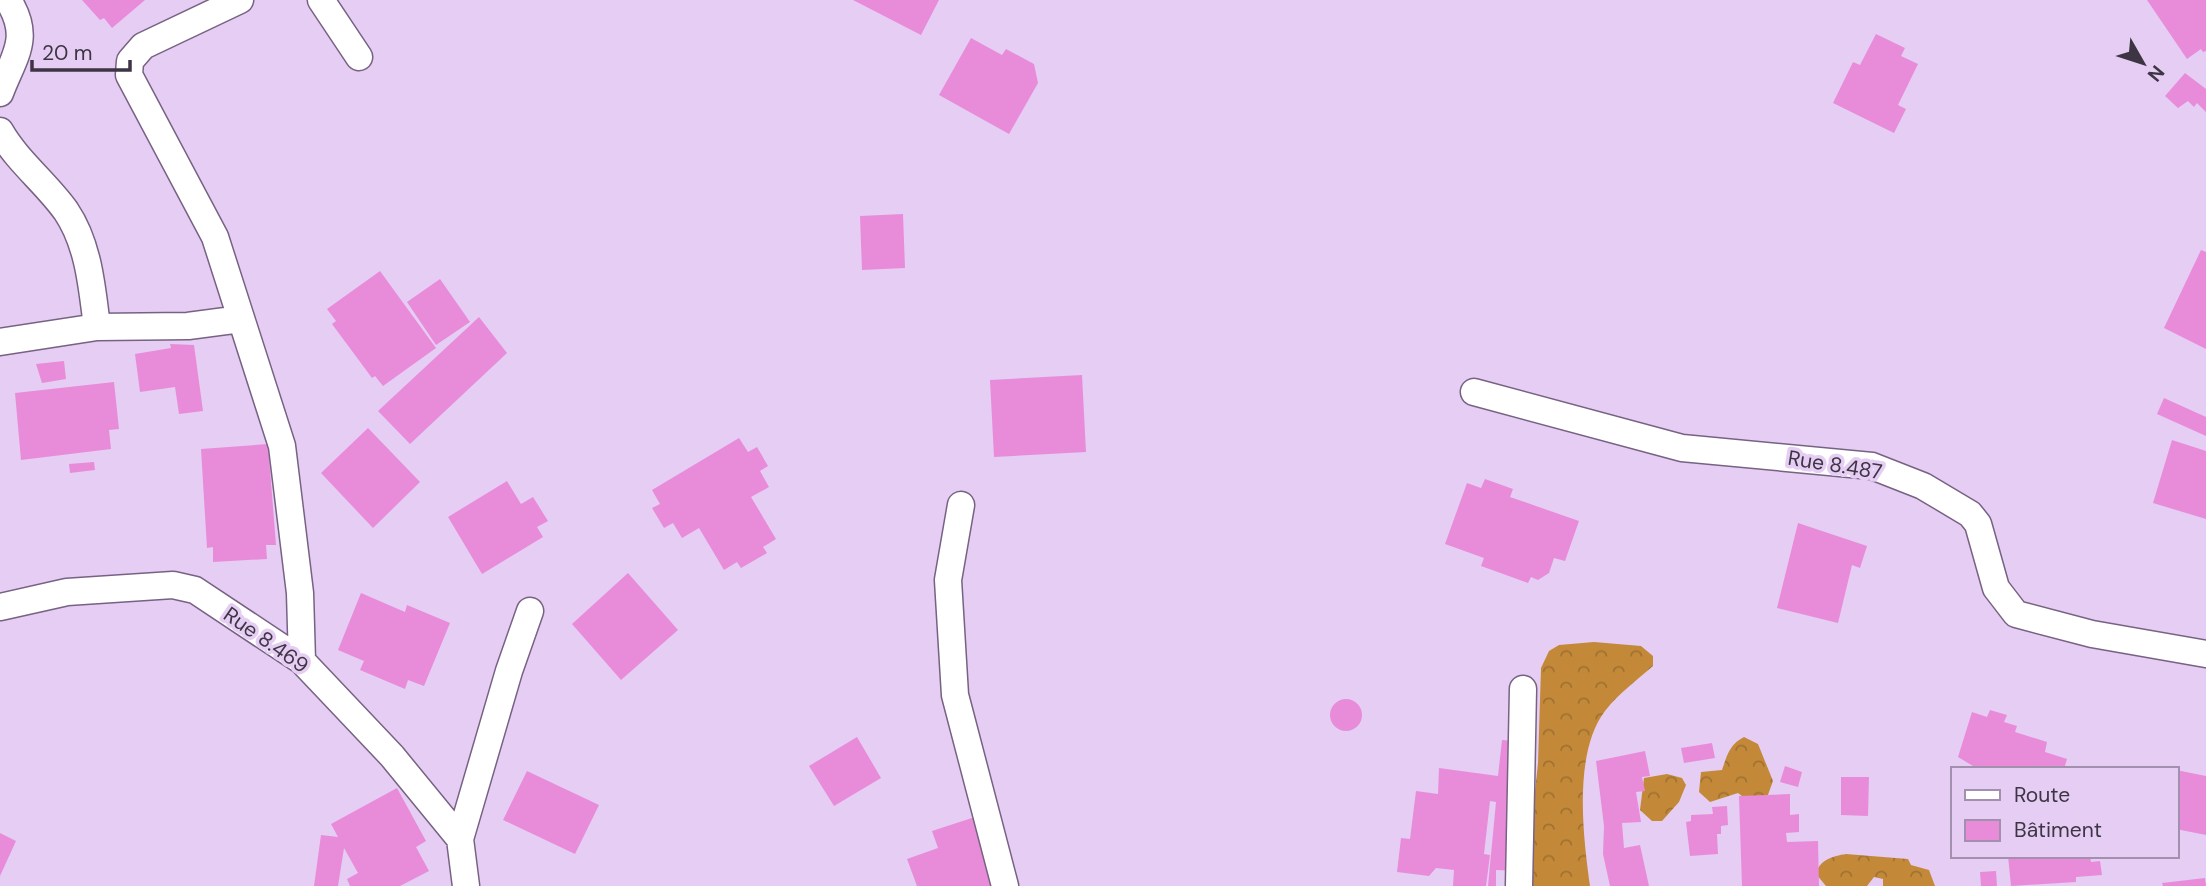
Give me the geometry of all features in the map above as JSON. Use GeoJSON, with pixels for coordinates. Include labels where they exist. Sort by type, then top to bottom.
{"type":"FeatureCollection","features":[{"type":"Feature","properties":{"kind":"street"},"geometry":{"type":"LineString","coordinates":[[0,93],[22,34],[17,14],[8,0]]}},
{"type":"Feature","properties":{"kind":"street"},"geometry":{"type":"LineString","coordinates":[[240,0],[143,46],[130,61],[130,75],[215,237],[282,446],[300,593],[302,661]]}},
{"type":"Feature","properties":{"kind":"street"},"geometry":{"type":"LineString","coordinates":[[321,0],[359,57]]}},
{"type":"Feature","properties":{"kind":"street"},"geometry":{"type":"LineString","coordinates":[[0,131],[67,212],[82,243],[90,274],[97,327]]}},
{"type":"Feature","properties":{"kind":"street"},"geometry":{"type":"LineString","coordinates":[[0,342],[97,327],[188,326],[241,319]]}},
{"type":"Feature","properties":{"kind":"street","name":"Rue 8.487"},"geometry":{"type":"LineString","coordinates":[[1474,392],[1682,448],[1872,466],[1923,486],[1970,514],[1978,524],[1996,588],[2003,601],[2016,614],[2092,634],[2206,654]]}},
{"type":"Feature","properties":{"kind":"street"},"geometry":{"type":"LineString","coordinates":[[961,505],[948,580],[955,695],[1005,886]]}},
{"type":"Feature","properties":{"kind":"street","name":"Rue 8.469"},"geometry":{"type":"LineString","coordinates":[[0,607],[67,592],[184,586],[302,661],[392,755],[460,839]]}},
{"type":"Feature","properties":{"kind":"street"},"geometry":{"type":"LineString","coordinates":[[466,886],[460,839],[509,671],[530,611]]}},
{"type":"Feature","properties":{"kind":"street"},"geometry":{"type":"LineString","coordinates":[[1519,886],[1523,689]]}},
{"type":"Feature","properties":{"kind":"green space"},"geometry":{"type":"Polygon","coordinates":[[[1594,642],[1641,646],[1653,656],[1653,666],[1605,711],[1588,749],[1584,772],[1583,820],[1590,886],[1525,886],[1538,763],[1541,668],[1549,651],[1559,645],[1594,642]]]}},
{"type":"Feature","properties":{"kind":"green space"},"geometry":{"type":"Polygon","coordinates":[[[1744,737],[1758,744],[1773,781],[1765,803],[1754,805],[1738,793],[1710,802],[1699,792],[1701,772],[1722,770],[1732,747],[1744,737]]]}},
{"type":"Feature","properties":{"kind":"green space"},"geometry":{"type":"Polygon","coordinates":[[[1667,774],[1682,778],[1686,785],[1679,802],[1662,821],[1652,821],[1640,810],[1644,778],[1667,774]]]}},
{"type":"Feature","properties":{"kind":"green space"},"geometry":{"type":"Polygon","coordinates":[[[1846,854],[1908,859],[1911,865],[1929,870],[1935,886],[1883,886],[1883,879],[1874,877],[1867,886],[1826,886],[1816,874],[1820,865],[1846,854]]]}},
{"type":"Feature","properties":{"kind":"building"},"geometry":{"type":"Polygon","coordinates":[[[82,0],[145,0],[112,28],[104,18],[100,20],[82,0]]]}},
{"type":"Feature","properties":{"kind":"building"},"geometry":{"type":"Polygon","coordinates":[[[853,0],[939,0],[921,35],[853,0]]]}},
{"type":"Feature","properties":{"kind":"building"},"geometry":{"type":"Polygon","coordinates":[[[2147,0],[2206,0],[2206,51],[2201,49],[2187,59],[2147,0]]]}},
{"type":"Feature","properties":{"kind":"building"},"geometry":{"type":"Polygon","coordinates":[[[1876,34],[1905,48],[1901,56],[1918,64],[1898,105],[1906,109],[1894,133],[1833,103],[1853,62],[1860,65],[1876,34]]]}},
{"type":"Feature","properties":{"kind":"building"},"geometry":{"type":"Polygon","coordinates":[[[971,38],[1002,55],[1006,49],[1034,64],[1038,83],[1009,134],[939,95],[971,38]]]}},
{"type":"Feature","properties":{"kind":"building"},"geometry":{"type":"Polygon","coordinates":[[[2185,73],[2206,89],[2206,112],[2197,103],[2194,107],[2188,101],[2178,108],[2165,96],[2185,73]]]}},
{"type":"Feature","properties":{"kind":"building"},"geometry":{"type":"Polygon","coordinates":[[[903,214],[905,268],[862,270],[860,216],[903,214]]]}},
{"type":"Feature","properties":{"kind":"building"},"geometry":{"type":"Polygon","coordinates":[[[2201,250],[2206,252],[2206,349],[2164,328],[2201,250]]]}},
{"type":"Feature","properties":{"kind":"building"},"geometry":{"type":"Polygon","coordinates":[[[380,271],[436,348],[383,386],[375,376],[372,378],[332,324],[336,321],[327,309],[380,271]]]}},
{"type":"Feature","properties":{"kind":"building"},"geometry":{"type":"Polygon","coordinates":[[[440,279],[470,322],[436,345],[407,302],[440,279]]]}},
{"type":"Feature","properties":{"kind":"building"},"geometry":{"type":"Polygon","coordinates":[[[479,317],[507,353],[410,444],[378,411],[479,317]]]}},
{"type":"Feature","properties":{"kind":"building"},"geometry":{"type":"Polygon","coordinates":[[[170,344],[194,345],[203,411],[179,414],[175,387],[140,392],[135,354],[171,348],[170,344]]]}},
{"type":"Feature","properties":{"kind":"building"},"geometry":{"type":"Polygon","coordinates":[[[64,361],[66,379],[42,383],[36,364],[64,361]]]}},
{"type":"Feature","properties":{"kind":"building"},"geometry":{"type":"Polygon","coordinates":[[[1082,375],[1086,452],[994,457],[990,380],[1082,375]]]}},
{"type":"Feature","properties":{"kind":"building"},"geometry":{"type":"Polygon","coordinates":[[[114,382],[119,429],[109,430],[111,449],[21,460],[15,393],[114,382]]]}},
{"type":"Feature","properties":{"kind":"building"},"geometry":{"type":"Polygon","coordinates":[[[2164,398],[2206,417],[2206,436],[2157,414],[2164,398]]]}},
{"type":"Feature","properties":{"kind":"building"},"geometry":{"type":"Polygon","coordinates":[[[368,428],[420,482],[373,528],[321,473],[368,428]]]}},
{"type":"Feature","properties":{"kind":"building"},"geometry":{"type":"Polygon","coordinates":[[[739,438],[748,452],[757,447],[768,466],[760,471],[769,487],[751,497],[776,539],[763,547],[767,553],[741,568],[737,562],[724,570],[699,528],[682,538],[673,523],[664,528],[652,508],[660,504],[652,490],[739,438]]]}},
{"type":"Feature","properties":{"kind":"building"},"geometry":{"type":"Polygon","coordinates":[[[2172,440],[2206,451],[2206,519],[2153,503],[2172,440]]]}},
{"type":"Feature","properties":{"kind":"building"},"geometry":{"type":"Polygon","coordinates":[[[268,444],[276,545],[266,545],[267,559],[213,562],[213,547],[207,548],[201,449],[268,444]]]}},
{"type":"Feature","properties":{"kind":"building"},"geometry":{"type":"Polygon","coordinates":[[[94,462],[95,470],[70,473],[69,464],[94,462]]]}},
{"type":"Feature","properties":{"kind":"building"},"geometry":{"type":"Polygon","coordinates":[[[1485,479],[1513,489],[1510,497],[1579,521],[1565,561],[1554,558],[1549,573],[1538,580],[1531,577],[1528,583],[1481,566],[1484,558],[1445,544],[1467,483],[1481,488],[1485,479]]]}},
{"type":"Feature","properties":{"kind":"building"},"geometry":{"type":"Polygon","coordinates":[[[507,481],[521,504],[533,497],[548,521],[537,527],[543,537],[482,574],[448,517],[507,481]]]}},
{"type":"Feature","properties":{"kind":"building"},"geometry":{"type":"Polygon","coordinates":[[[1798,523],[1867,546],[1860,568],[1852,565],[1838,623],[1777,608],[1798,523]]]}},
{"type":"Feature","properties":{"kind":"building"},"geometry":{"type":"Polygon","coordinates":[[[628,573],[678,630],[621,680],[572,624],[628,573]]]}},
{"type":"Feature","properties":{"kind":"building"},"geometry":{"type":"Polygon","coordinates":[[[361,593],[405,612],[407,605],[450,623],[424,686],[408,680],[405,689],[360,670],[364,661],[338,650],[361,593]]]}},
{"type":"Feature","properties":{"kind":"building"},"geometry":{"type":"Polygon","coordinates":[[[1346,699],[1358,703],[1362,715],[1358,727],[1346,731],[1334,727],[1330,715],[1334,703],[1346,699]]]}},
{"type":"Feature","properties":{"kind":"building"},"geometry":{"type":"Polygon","coordinates":[[[1990,710],[2007,715],[2004,722],[2017,726],[2015,732],[2047,742],[2045,752],[2067,759],[2065,767],[1975,767],[1958,757],[1972,712],[1987,717],[1990,710]]]}},
{"type":"Feature","properties":{"kind":"building"},"geometry":{"type":"Polygon","coordinates":[[[857,737],[881,778],[834,806],[809,766],[857,737]]]}},
{"type":"Feature","properties":{"kind":"building"},"geometry":{"type":"Polygon","coordinates":[[[1502,740],[1525,742],[1522,871],[1496,870],[1496,886],[1488,886],[1496,802],[1490,801],[1484,854],[1490,855],[1486,886],[1453,886],[1454,870],[1436,868],[1429,876],[1397,872],[1401,838],[1410,839],[1416,791],[1438,794],[1439,768],[1498,776],[1502,740]]]}},
{"type":"Feature","properties":{"kind":"building"},"geometry":{"type":"Polygon","coordinates":[[[1712,743],[1715,758],[1684,763],[1681,748],[1712,743]]]}},
{"type":"Feature","properties":{"kind":"building"},"geometry":{"type":"Polygon","coordinates":[[[1645,751],[1650,776],[1642,777],[1645,791],[1636,792],[1641,822],[1622,823],[1624,848],[1640,845],[1649,886],[1610,886],[1603,854],[1604,826],[1596,761],[1645,751]]]}},
{"type":"Feature","properties":{"kind":"building"},"geometry":{"type":"Polygon","coordinates":[[[1785,766],[1802,772],[1798,787],[1780,782],[1785,766]]]}},
{"type":"Feature","properties":{"kind":"building"},"geometry":{"type":"Polygon","coordinates":[[[2178,770],[2206,776],[2206,835],[2178,829],[2178,770]]]}},
{"type":"Feature","properties":{"kind":"building"},"geometry":{"type":"Polygon","coordinates":[[[527,771],[599,805],[575,854],[503,820],[527,771]]]}},
{"type":"Feature","properties":{"kind":"building"},"geometry":{"type":"Polygon","coordinates":[[[1841,777],[1869,777],[1868,816],[1841,815],[1841,777]]]}},
{"type":"Feature","properties":{"kind":"building"},"geometry":{"type":"Polygon","coordinates":[[[397,788],[426,841],[416,847],[429,871],[400,886],[350,886],[347,879],[358,873],[344,848],[338,886],[314,886],[321,835],[338,837],[331,824],[397,788]]]}},
{"type":"Feature","properties":{"kind":"building"},"geometry":{"type":"Polygon","coordinates":[[[1790,794],[1790,815],[1799,814],[1799,832],[1786,833],[1787,842],[1818,841],[1819,886],[1742,886],[1739,796],[1790,794]]]}},
{"type":"Feature","properties":{"kind":"building"},"geometry":{"type":"Polygon","coordinates":[[[1727,806],[1728,825],[1721,826],[1721,834],[1717,834],[1718,854],[1690,856],[1686,822],[1691,821],[1691,815],[1713,814],[1712,807],[1727,806]]]}},
{"type":"Feature","properties":{"kind":"building"},"geometry":{"type":"Polygon","coordinates":[[[978,816],[1001,886],[917,886],[907,859],[938,848],[932,831],[978,816]]]}},
{"type":"Feature","properties":{"kind":"building"},"geometry":{"type":"Polygon","coordinates":[[[0,833],[16,841],[0,876],[0,833]]]}},
{"type":"Feature","properties":{"kind":"building"},"geometry":{"type":"Polygon","coordinates":[[[2008,858],[2090,858],[2091,862],[2100,861],[2102,875],[2076,877],[2076,882],[2011,886],[2008,858]]]}},
{"type":"Feature","properties":{"kind":"building"},"geometry":{"type":"Polygon","coordinates":[[[1996,871],[1997,886],[1981,886],[1980,872],[1996,871]]]}},
{"type":"Feature","properties":{"kind":"building"},"geometry":{"type":"Polygon","coordinates":[[[2205,878],[2206,886],[2163,886],[2162,883],[2205,878]]]}}]}
